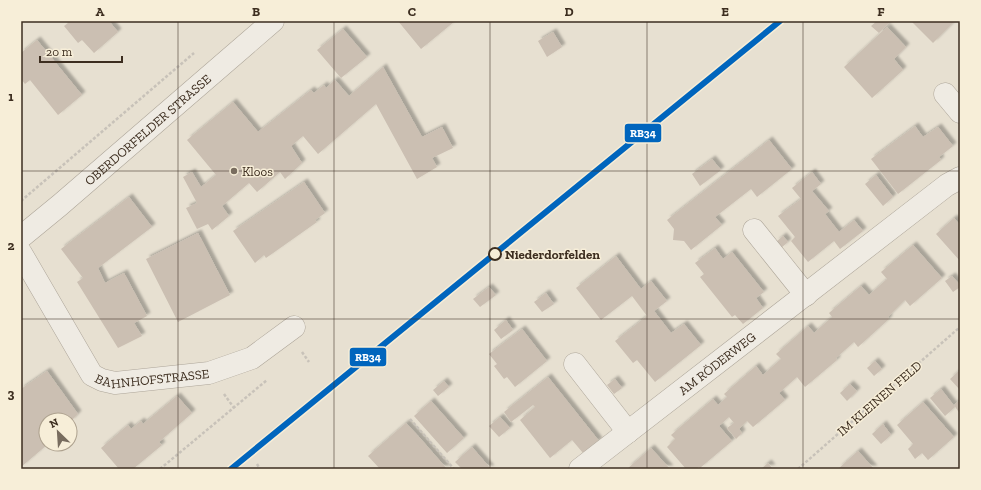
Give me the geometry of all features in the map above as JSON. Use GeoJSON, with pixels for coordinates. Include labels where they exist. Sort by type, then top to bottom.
{"type":"FeatureCollection","features":[{"type":"Feature","properties":{"kind":"street","name":"OBERDORFELDER STRASSE"},"geometry":{"type":"LineString","coordinates":[[24,229],[273,21]]}},
{"type":"Feature","properties":{"kind":"street"},"geometry":{"type":"LineString","coordinates":[[945,94],[960,112]]}},
{"type":"Feature","properties":{"kind":"street","name":"AM RÖDERWEG"},"geometry":{"type":"LineString","coordinates":[[580,469],[947,185],[960,178]]}},
{"type":"Feature","properties":{"kind":"street"},"geometry":{"type":"LineString","coordinates":[[754,230],[806,295]]}},
{"type":"Feature","properties":{"kind":"street","name":"BAHNHOFSTRASSE"},"geometry":{"type":"LineString","coordinates":[[21,253],[92,375],[102,380],[115,383],[209,373],[252,358],[294,327]]}},
{"type":"Feature","properties":{"kind":"street"},"geometry":{"type":"LineString","coordinates":[[575,364],[628,432]]}},
{"type":"Feature","properties":{"kind":"path"},"geometry":{"type":"LineString","coordinates":[[21,201],[195,52]]}},
{"type":"Feature","properties":{"kind":"path","name":"IM KLEINEN FELD"},"geometry":{"type":"LineString","coordinates":[[798,469],[960,327]]}},
{"type":"Feature","properties":{"kind":"path"},"geometry":{"type":"LineString","coordinates":[[296,356],[302,352],[309,362]]}},
{"type":"Feature","properties":{"kind":"path"},"geometry":{"type":"LineString","coordinates":[[160,469],[268,380]]}},
{"type":"Feature","properties":{"kind":"path"},"geometry":{"type":"LineString","coordinates":[[410,419],[454,469]]}},
{"type":"Feature","properties":{"kind":"path"},"geometry":{"type":"LineString","coordinates":[[257,464],[260,469]]}},
{"type":"Feature","properties":{"kind":"building"},"geometry":{"type":"Polygon","coordinates":[[[67,21],[109,21],[118,32],[94,53],[82,40],[78,43],[64,26],[68,23],[67,21]]]}},
{"type":"Feature","properties":{"kind":"building"},"geometry":{"type":"Polygon","coordinates":[[[398,21],[455,21],[421,49],[398,21]]]}},
{"type":"Feature","properties":{"kind":"building"},"geometry":{"type":"Polygon","coordinates":[[[877,21],[891,21],[879,33],[871,26],[877,21]]]}},
{"type":"Feature","properties":{"kind":"building"},"geometry":{"type":"Polygon","coordinates":[[[911,21],[955,21],[933,43],[911,21]]]}},
{"type":"Feature","properties":{"kind":"building"},"geometry":{"type":"Polygon","coordinates":[[[887,27],[906,47],[894,59],[903,70],[872,98],[844,67],[887,27]]]}},
{"type":"Feature","properties":{"kind":"building"},"geometry":{"type":"Polygon","coordinates":[[[343,29],[367,57],[341,78],[317,50],[343,29]]]}},
{"type":"Feature","properties":{"kind":"building"},"geometry":{"type":"Polygon","coordinates":[[[553,32],[562,47],[547,57],[538,41],[553,32]]]}},
{"type":"Feature","properties":{"kind":"building"},"geometry":{"type":"Polygon","coordinates":[[[37,40],[82,95],[58,115],[30,80],[25,84],[21,79],[21,53],[37,40]]]}},
{"type":"Feature","properties":{"kind":"building"},"geometry":{"type":"Polygon","coordinates":[[[383,67],[422,137],[442,127],[453,148],[432,158],[437,167],[417,179],[376,104],[318,154],[303,136],[291,146],[302,163],[285,179],[280,172],[257,192],[249,183],[222,206],[229,216],[212,230],[208,224],[197,229],[186,208],[197,203],[183,177],[192,172],[201,187],[216,175],[187,140],[233,102],[258,132],[311,90],[314,93],[324,85],[326,88],[335,80],[349,96],[383,67]]]}},
{"type":"Feature","properties":{"kind":"building"},"geometry":{"type":"Polygon","coordinates":[[[915,126],[923,137],[938,127],[953,146],[939,157],[941,160],[898,194],[871,159],[915,126]]]}},
{"type":"Feature","properties":{"kind":"building"},"geometry":{"type":"Polygon","coordinates":[[[769,140],[792,169],[757,197],[751,189],[715,217],[722,225],[691,250],[684,241],[673,240],[674,229],[667,220],[769,140]]]}},
{"type":"Feature","properties":{"kind":"building"},"geometry":{"type":"Polygon","coordinates":[[[712,159],[721,170],[700,186],[692,174],[712,159]]]}},
{"type":"Feature","properties":{"kind":"building"},"geometry":{"type":"Polygon","coordinates":[[[812,172],[821,184],[812,191],[829,211],[825,214],[839,232],[854,220],[863,231],[840,249],[834,241],[808,262],[791,241],[795,237],[778,216],[801,199],[792,188],[812,172]]]}},
{"type":"Feature","properties":{"kind":"building"},"geometry":{"type":"Polygon","coordinates":[[[876,175],[893,197],[883,206],[865,184],[876,175]]]}},
{"type":"Feature","properties":{"kind":"building"},"geometry":{"type":"Polygon","coordinates":[[[304,182],[325,213],[315,220],[317,222],[266,258],[264,255],[255,263],[233,231],[304,182]]]}},
{"type":"Feature","properties":{"kind":"building"},"geometry":{"type":"Polygon","coordinates":[[[129,197],[152,227],[98,268],[105,283],[124,273],[147,316],[134,323],[142,336],[118,348],[77,282],[83,278],[61,249],[129,197]]]}},
{"type":"Feature","properties":{"kind":"building"},"geometry":{"type":"Polygon","coordinates":[[[954,218],[960,225],[960,261],[936,234],[954,218]]]}},
{"type":"Feature","properties":{"kind":"building"},"geometry":{"type":"Polygon","coordinates":[[[198,233],[230,295],[178,322],[146,259],[198,233]]]}},
{"type":"Feature","properties":{"kind":"building"},"geometry":{"type":"Polygon","coordinates":[[[783,236],[788,242],[781,248],[776,242],[783,236]]]}},
{"type":"Feature","properties":{"kind":"building"},"geometry":{"type":"Polygon","coordinates":[[[913,245],[942,278],[910,306],[905,300],[888,317],[889,319],[858,347],[854,342],[836,358],[837,360],[805,387],[797,377],[779,393],[785,400],[753,427],[747,421],[739,429],[742,433],[736,439],[727,428],[734,423],[729,417],[719,426],[732,441],[700,468],[686,469],[667,447],[675,439],[671,435],[713,399],[718,405],[727,397],[724,394],[756,366],[763,375],[781,359],[776,354],[808,326],[814,333],[832,317],[829,313],[861,286],[869,295],[887,279],[881,272],[913,245]]]}},
{"type":"Feature","properties":{"kind":"building"},"geometry":{"type":"Polygon","coordinates":[[[715,248],[723,259],[732,252],[764,292],[756,298],[763,308],[743,324],[735,315],[732,317],[700,277],[704,274],[695,263],[715,248]]]}},
{"type":"Feature","properties":{"kind":"building"},"geometry":{"type":"Polygon","coordinates":[[[616,256],[641,289],[651,281],[667,301],[654,311],[671,333],[684,324],[701,345],[655,382],[637,360],[633,363],[615,341],[647,316],[632,296],[601,320],[576,288],[616,256]]]}},
{"type":"Feature","properties":{"kind":"building"},"geometry":{"type":"Polygon","coordinates":[[[952,276],[960,285],[960,287],[953,292],[945,281],[952,276]]]}},
{"type":"Feature","properties":{"kind":"building"},"geometry":{"type":"Polygon","coordinates":[[[489,287],[496,295],[480,307],[473,299],[489,287]]]}},
{"type":"Feature","properties":{"kind":"building"},"geometry":{"type":"Polygon","coordinates":[[[546,293],[554,304],[542,312],[534,302],[546,293]]]}},
{"type":"Feature","properties":{"kind":"building"},"geometry":{"type":"Polygon","coordinates":[[[506,320],[513,330],[501,339],[494,330],[506,320]]]}},
{"type":"Feature","properties":{"kind":"building"},"geometry":{"type":"Polygon","coordinates":[[[522,329],[547,361],[515,387],[507,377],[504,379],[494,366],[497,364],[489,354],[522,329]]]}},
{"type":"Feature","properties":{"kind":"building"},"geometry":{"type":"Polygon","coordinates":[[[875,361],[882,369],[874,376],[867,368],[875,361]]]}},
{"type":"Feature","properties":{"kind":"building"},"geometry":{"type":"Polygon","coordinates":[[[960,370],[960,390],[950,379],[960,370]]]}},
{"type":"Feature","properties":{"kind":"building"},"geometry":{"type":"Polygon","coordinates":[[[47,371],[77,412],[38,412],[39,452],[21,467],[21,389],[47,371]]]}},
{"type":"Feature","properties":{"kind":"building"},"geometry":{"type":"Polygon","coordinates":[[[548,377],[599,441],[583,453],[572,440],[550,458],[520,420],[535,407],[533,405],[511,422],[504,412],[548,377]]]}},
{"type":"Feature","properties":{"kind":"building"},"geometry":{"type":"Polygon","coordinates":[[[615,379],[622,388],[614,394],[607,385],[615,379]]]}},
{"type":"Feature","properties":{"kind":"building"},"geometry":{"type":"Polygon","coordinates":[[[444,381],[449,387],[438,396],[433,390],[444,381]]]}},
{"type":"Feature","properties":{"kind":"building"},"geometry":{"type":"Polygon","coordinates":[[[850,384],[857,391],[847,401],[840,393],[850,384]]]}},
{"type":"Feature","properties":{"kind":"building"},"geometry":{"type":"Polygon","coordinates":[[[941,389],[955,407],[945,416],[930,398],[941,389]]]}},
{"type":"Feature","properties":{"kind":"building"},"geometry":{"type":"Polygon","coordinates":[[[177,396],[192,413],[159,442],[162,445],[133,469],[119,469],[101,448],[128,425],[131,429],[141,421],[143,424],[177,396]]]}},
{"type":"Feature","properties":{"kind":"building"},"geometry":{"type":"Polygon","coordinates":[[[960,400],[960,414],[954,405],[960,400]]]}},
{"type":"Feature","properties":{"kind":"building"},"geometry":{"type":"Polygon","coordinates":[[[431,401],[464,438],[447,453],[414,416],[431,401]]]}},
{"type":"Feature","properties":{"kind":"building"},"geometry":{"type":"Polygon","coordinates":[[[923,402],[954,437],[928,460],[922,453],[915,459],[908,449],[913,444],[897,425],[923,402]]]}},
{"type":"Feature","properties":{"kind":"building"},"geometry":{"type":"Polygon","coordinates":[[[500,417],[510,428],[499,437],[489,426],[500,417]]]}},
{"type":"Feature","properties":{"kind":"building"},"geometry":{"type":"Polygon","coordinates":[[[406,423],[447,469],[380,469],[368,456],[406,423]]]}},
{"type":"Feature","properties":{"kind":"building"},"geometry":{"type":"Polygon","coordinates":[[[883,424],[891,435],[881,444],[872,434],[883,424]]]}},
{"type":"Feature","properties":{"kind":"building"},"geometry":{"type":"Polygon","coordinates":[[[472,447],[491,469],[462,469],[455,462],[472,447]]]}},
{"type":"Feature","properties":{"kind":"building"},"geometry":{"type":"Polygon","coordinates":[[[651,448],[670,469],[627,469],[651,448]]]}},
{"type":"Feature","properties":{"kind":"building"},"geometry":{"type":"Polygon","coordinates":[[[858,451],[874,469],[838,469],[858,451]]]}},
{"type":"Feature","properties":{"kind":"building"},"geometry":{"type":"Polygon","coordinates":[[[768,463],[772,468],[761,469],[768,463]]]}},
{"type":"Feature","properties":{"kind":"transit line","name":"RB34"},"geometry":{"type":"LineString","coordinates":[[231,469],[780,21]]}},
{"type":"Feature","properties":{"kind":"place","name":"Kloos"},"geometry":{"type":"Point","coordinates":[234,171]}},
{"type":"Feature","properties":{"kind":"place","name":"Niederdorfelden"},"geometry":{"type":"Point","coordinates":[495,254]}}]}
